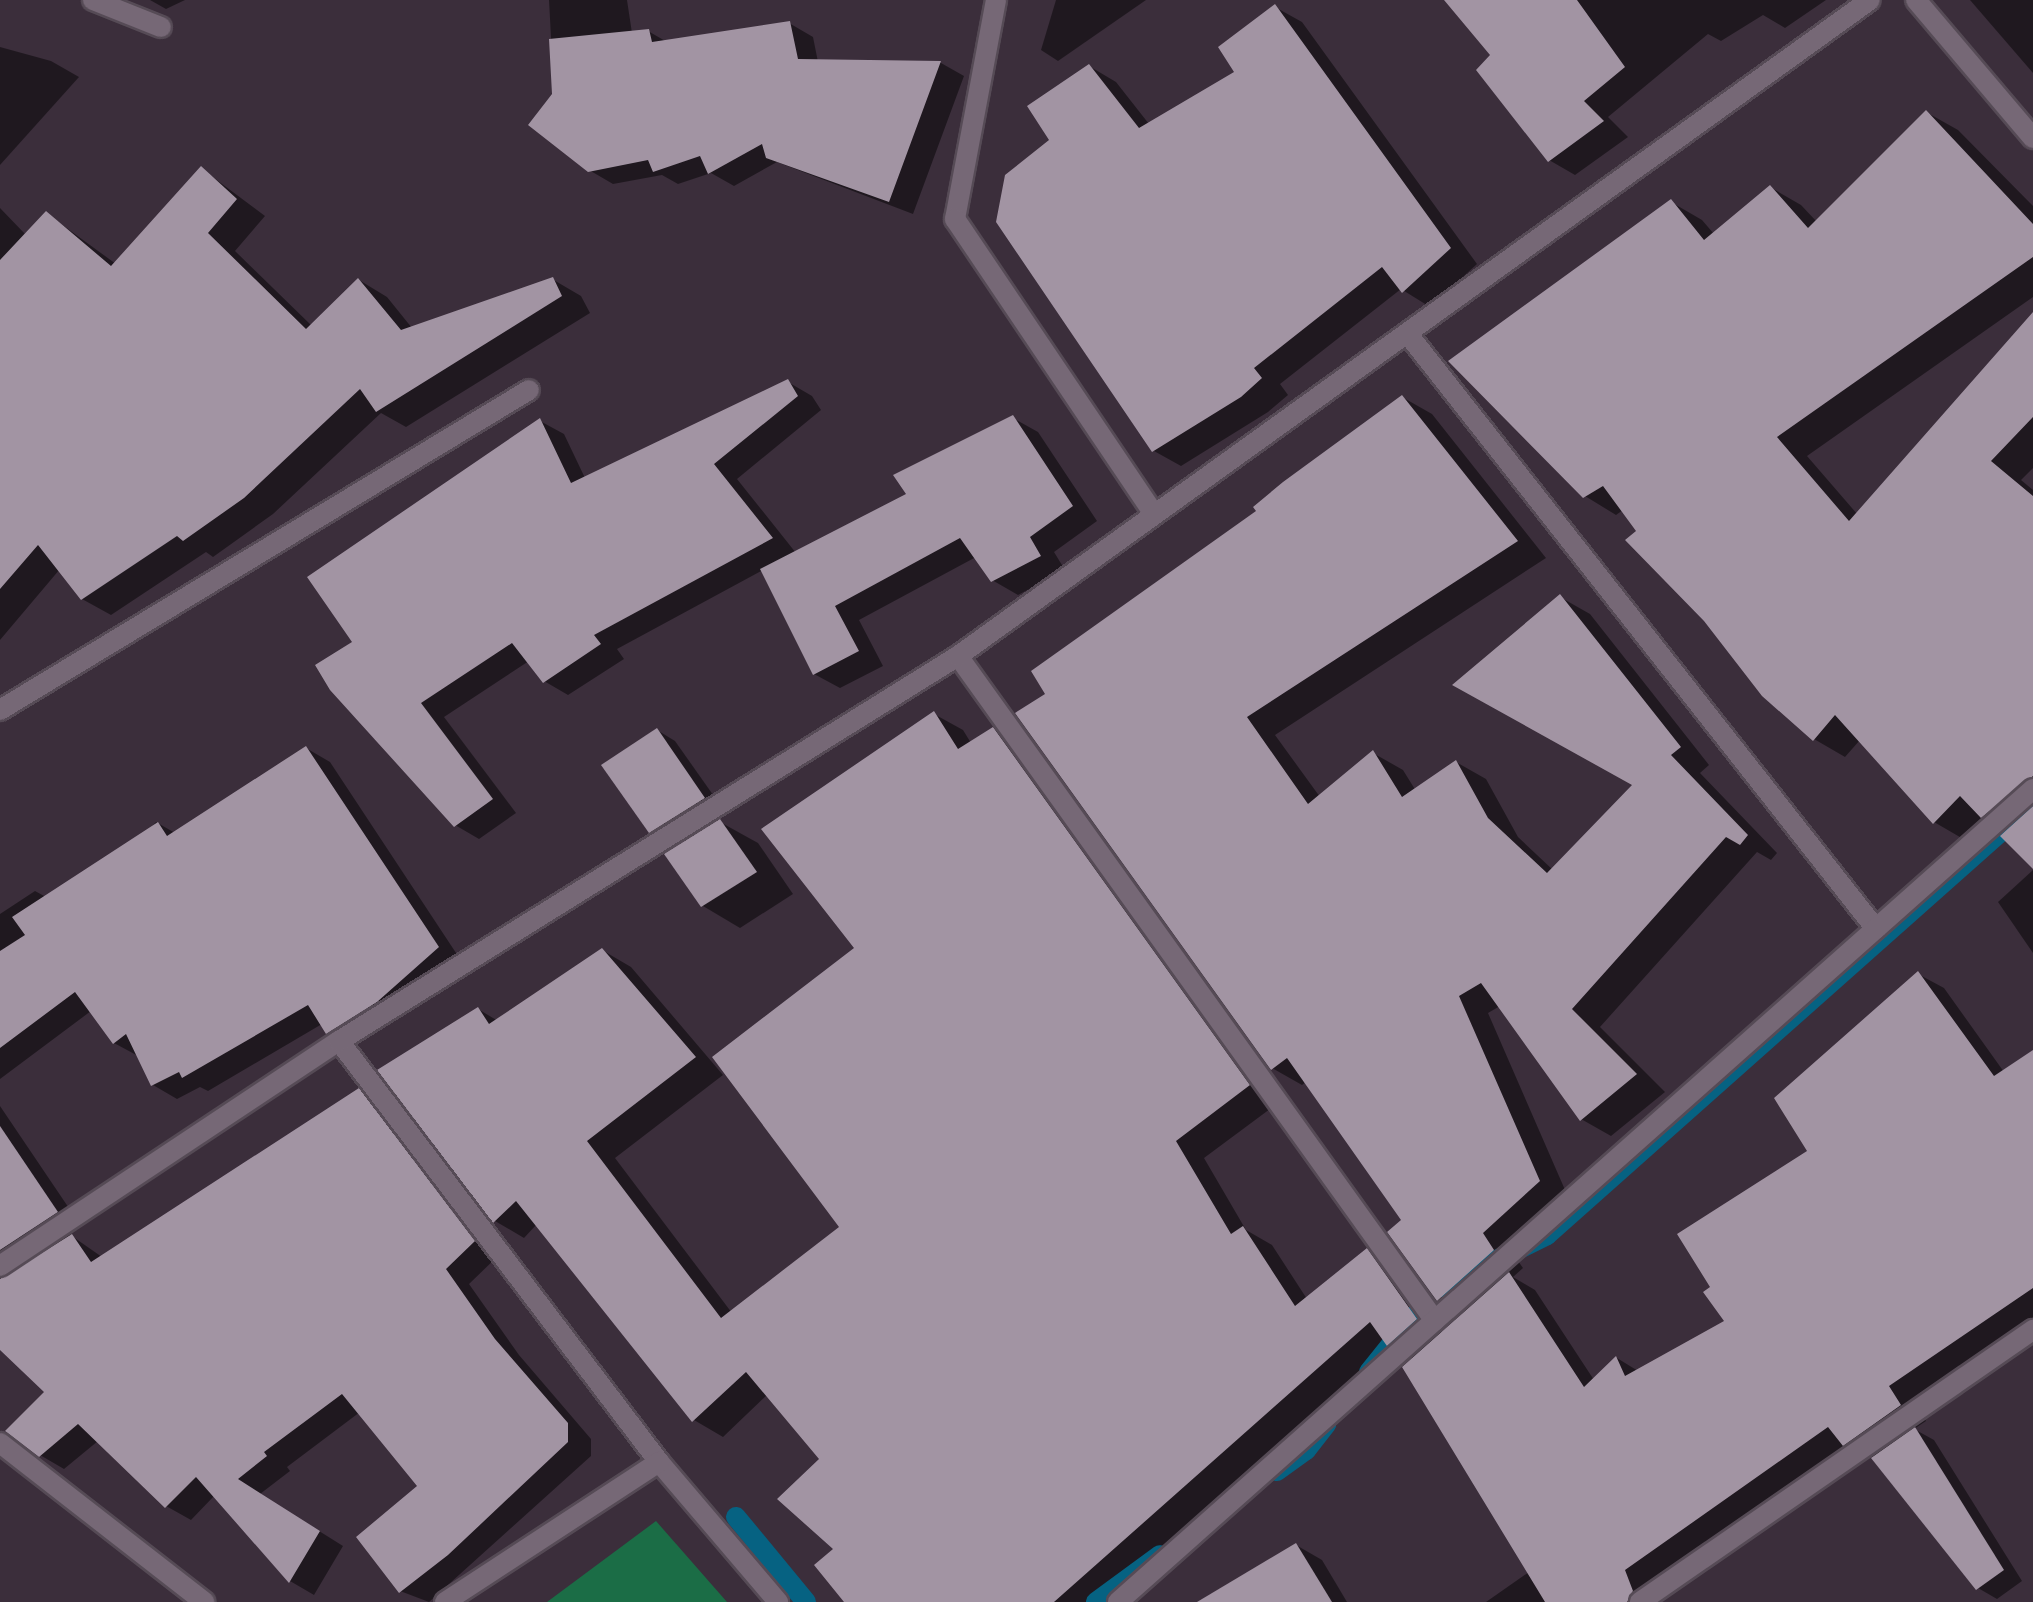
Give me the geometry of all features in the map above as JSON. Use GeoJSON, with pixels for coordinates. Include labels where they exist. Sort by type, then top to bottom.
{"type":"FeatureCollection","features":[{"type":"Feature","properties":{"kind":"street"},"geometry":{"type":"LineString","coordinates":[[93,0],[161,27]]}},
{"type":"Feature","properties":{"kind":"street"},"geometry":{"type":"LineString","coordinates":[[996,0],[955,219],[1154,514]]}},
{"type":"Feature","properties":{"kind":"street"},"geometry":{"type":"LineString","coordinates":[[0,1266],[339,1041],[958,656],[1870,0]]}},
{"type":"Feature","properties":{"kind":"street"},"geometry":{"type":"LineString","coordinates":[[1916,0],[2033,138]]}},
{"type":"Feature","properties":{"kind":"street"},"geometry":{"type":"LineString","coordinates":[[1407,333],[1876,929]]}},
{"type":"Feature","properties":{"kind":"street"},"geometry":{"type":"LineString","coordinates":[[0,710],[529,390]]}},
{"type":"Feature","properties":{"kind":"street"},"geometry":{"type":"LineString","coordinates":[[958,656],[1435,1321]]}},
{"type":"Feature","properties":{"kind":"street"},"geometry":{"type":"LineString","coordinates":[[1118,1602],[2033,789]]}},
{"type":"Feature","properties":{"kind":"street"},"geometry":{"type":"LineString","coordinates":[[339,1041],[659,1462],[778,1602]]}},
{"type":"Feature","properties":{"kind":"street"},"geometry":{"type":"LineString","coordinates":[[1640,1602],[2033,1330]]}},
{"type":"Feature","properties":{"kind":"street"},"geometry":{"type":"LineString","coordinates":[[0,1443],[204,1602]]}},
{"type":"Feature","properties":{"kind":"street"},"geometry":{"type":"LineString","coordinates":[[445,1602],[659,1462]]}},
{"type":"Feature","properties":{"kind":"green space"},"geometry":{"type":"Polygon","coordinates":[[[656,1521],[727,1602],[547,1602],[656,1521]]]}},
{"type":"Feature","properties":{"kind":"building"},"geometry":{"type":"Polygon","coordinates":[[[1444,0],[1577,0],[1625,67],[1584,101],[1604,121],[1548,162],[1476,70],[1490,55],[1444,0]]]}},
{"type":"Feature","properties":{"kind":"building"},"geometry":{"type":"Polygon","coordinates":[[[1275,4],[1451,248],[1402,293],[1382,267],[1254,368],[1262,378],[1241,397],[1152,452],[996,222],[1005,175],[1049,140],[1027,106],[1089,64],[1139,128],[1234,72],[1218,47],[1275,4]]]}},
{"type":"Feature","properties":{"kind":"building"},"geometry":{"type":"Polygon","coordinates":[[[790,21],[798,59],[941,61],[889,202],[766,158],[762,144],[708,174],[700,156],[653,172],[648,160],[588,172],[528,125],[552,94],[549,39],[649,29],[652,42],[790,21]]]}},
{"type":"Feature","properties":{"kind":"building"},"geometry":{"type":"Polygon","coordinates":[[[1926,110],[2033,224],[2033,257],[1777,437],[1849,521],[2033,312],[2033,417],[1991,461],[2033,496],[2033,776],[1981,818],[1960,796],[1933,824],[1835,715],[1813,741],[1762,696],[1704,621],[1625,540],[1636,531],[1603,486],[1583,498],[1448,361],[1671,199],[1704,240],[1770,185],[1808,228],[1926,110]]]}},
{"type":"Feature","properties":{"kind":"building"},"geometry":{"type":"Polygon","coordinates":[[[201,166],[237,199],[208,233],[306,329],[358,278],[401,330],[553,277],[562,296],[376,412],[360,389],[244,498],[183,541],[177,536],[81,600],[38,545],[0,589],[0,260],[46,211],[111,266],[201,166]]]}},
{"type":"Feature","properties":{"kind":"building"},"geometry":{"type":"Polygon","coordinates":[[[788,379],[798,396],[714,464],[773,538],[594,635],[601,644],[543,683],[512,643],[421,703],[493,799],[454,827],[330,690],[315,665],[352,642],[307,577],[540,418],[571,483],[788,379]]]}},
{"type":"Feature","properties":{"kind":"building"},"geometry":{"type":"Polygon","coordinates":[[[1402,395],[1518,541],[1247,717],[1308,804],[1373,750],[1402,797],[1456,760],[1488,818],[1547,873],[1632,785],[1452,685],[1560,594],[1681,747],[1671,755],[1748,835],[1740,845],[1726,837],[1572,1009],[1637,1074],[1580,1121],[1481,983],[1459,996],[1540,1181],[1483,1233],[1494,1250],[1437,1301],[1387,1232],[1401,1220],[1287,1058],[1271,1070],[1015,713],[1045,694],[1031,671],[1256,511],[1253,507],[1283,482],[1402,395]]]}},
{"type":"Feature","properties":{"kind":"building"},"geometry":{"type":"Polygon","coordinates":[[[1013,415],[1073,506],[1030,537],[1041,556],[991,582],[960,538],[835,606],[859,651],[813,675],[760,569],[906,494],[893,475],[1013,415]]]}},
{"type":"Feature","properties":{"kind":"building"},"geometry":{"type":"Polygon","coordinates":[[[934,711],[958,749],[993,727],[1250,1085],[1176,1141],[1231,1234],[1243,1226],[1295,1306],[1367,1248],[1417,1319],[1387,1346],[1370,1322],[1054,1602],[844,1602],[814,1565],[833,1549],[777,1499],[819,1459],[746,1372],[692,1422],[516,1201],[493,1223],[377,1070],[478,1007],[489,1024],[602,948],[696,1057],[587,1141],[721,1318],[839,1227],[712,1057],[854,948],[761,829],[934,711]]]}},
{"type":"Feature","properties":{"kind":"building"},"geometry":{"type":"Polygon","coordinates":[[[657,728],[705,798],[649,833],[601,765],[657,728]]]}},
{"type":"Feature","properties":{"kind":"building"},"geometry":{"type":"Polygon","coordinates":[[[306,746],[439,947],[377,1002],[326,1034],[308,1005],[182,1078],[179,1072],[151,1086],[126,1034],[113,1044],[75,992],[0,1048],[0,951],[25,935],[12,917],[158,822],[167,836],[306,746]]]}},
{"type":"Feature","properties":{"kind":"building"},"geometry":{"type":"Polygon","coordinates":[[[2033,806],[2033,869],[2000,836],[2033,806]]]}},
{"type":"Feature","properties":{"kind":"building"},"geometry":{"type":"Polygon","coordinates":[[[720,819],[757,872],[701,907],[664,854],[720,819]]]}},
{"type":"Feature","properties":{"kind":"building"},"geometry":{"type":"Polygon","coordinates":[[[1918,971],[1994,1076],[2033,1050],[2033,1288],[1889,1386],[1901,1405],[1843,1446],[1828,1427],[1625,1570],[1633,1591],[1627,1602],[1545,1602],[1402,1367],[1509,1272],[1584,1387],[1616,1356],[1625,1376],[1724,1321],[1703,1292],[1710,1287],[1677,1234],[1807,1151],[1774,1098],[1918,971]]]}},
{"type":"Feature","properties":{"kind":"building"},"geometry":{"type":"Polygon","coordinates":[[[359,1088],[475,1241],[446,1269],[495,1339],[568,1423],[568,1442],[448,1555],[399,1593],[356,1537],[417,1486],[342,1394],[264,1452],[267,1456],[238,1479],[320,1531],[289,1583],[196,1477],[165,1508],[78,1424],[39,1457],[5,1431],[44,1392],[0,1350],[0,1279],[72,1234],[91,1262],[359,1088]]]}},
{"type":"Feature","properties":{"kind":"building"},"geometry":{"type":"Polygon","coordinates":[[[0,1126],[58,1212],[0,1250],[0,1126]]]}},
{"type":"Feature","properties":{"kind":"building"},"geometry":{"type":"Polygon","coordinates":[[[1915,1427],[2004,1570],[1976,1590],[1871,1458],[1915,1427]]]}},
{"type":"Feature","properties":{"kind":"building"},"geometry":{"type":"Polygon","coordinates":[[[1296,1543],[1332,1602],[1197,1602],[1296,1543]]]}},
{"type":"Feature","properties":{"kind":"waterway"},"geometry":{"type":"LineString","coordinates":[[1442,1287],[1547,1235],[2033,803]]}},
{"type":"Feature","properties":{"kind":"waterway"},"geometry":{"type":"LineString","coordinates":[[1369,1372],[1414,1316]]}},
{"type":"Feature","properties":{"kind":"waterway"},"geometry":{"type":"LineString","coordinates":[[1277,1471],[1306,1450],[1326,1424]]}},
{"type":"Feature","properties":{"kind":"waterway"},"geometry":{"type":"LineString","coordinates":[[736,1517],[806,1602]]}},
{"type":"Feature","properties":{"kind":"waterway"},"geometry":{"type":"LineString","coordinates":[[1096,1602],[1160,1555]]}}]}
